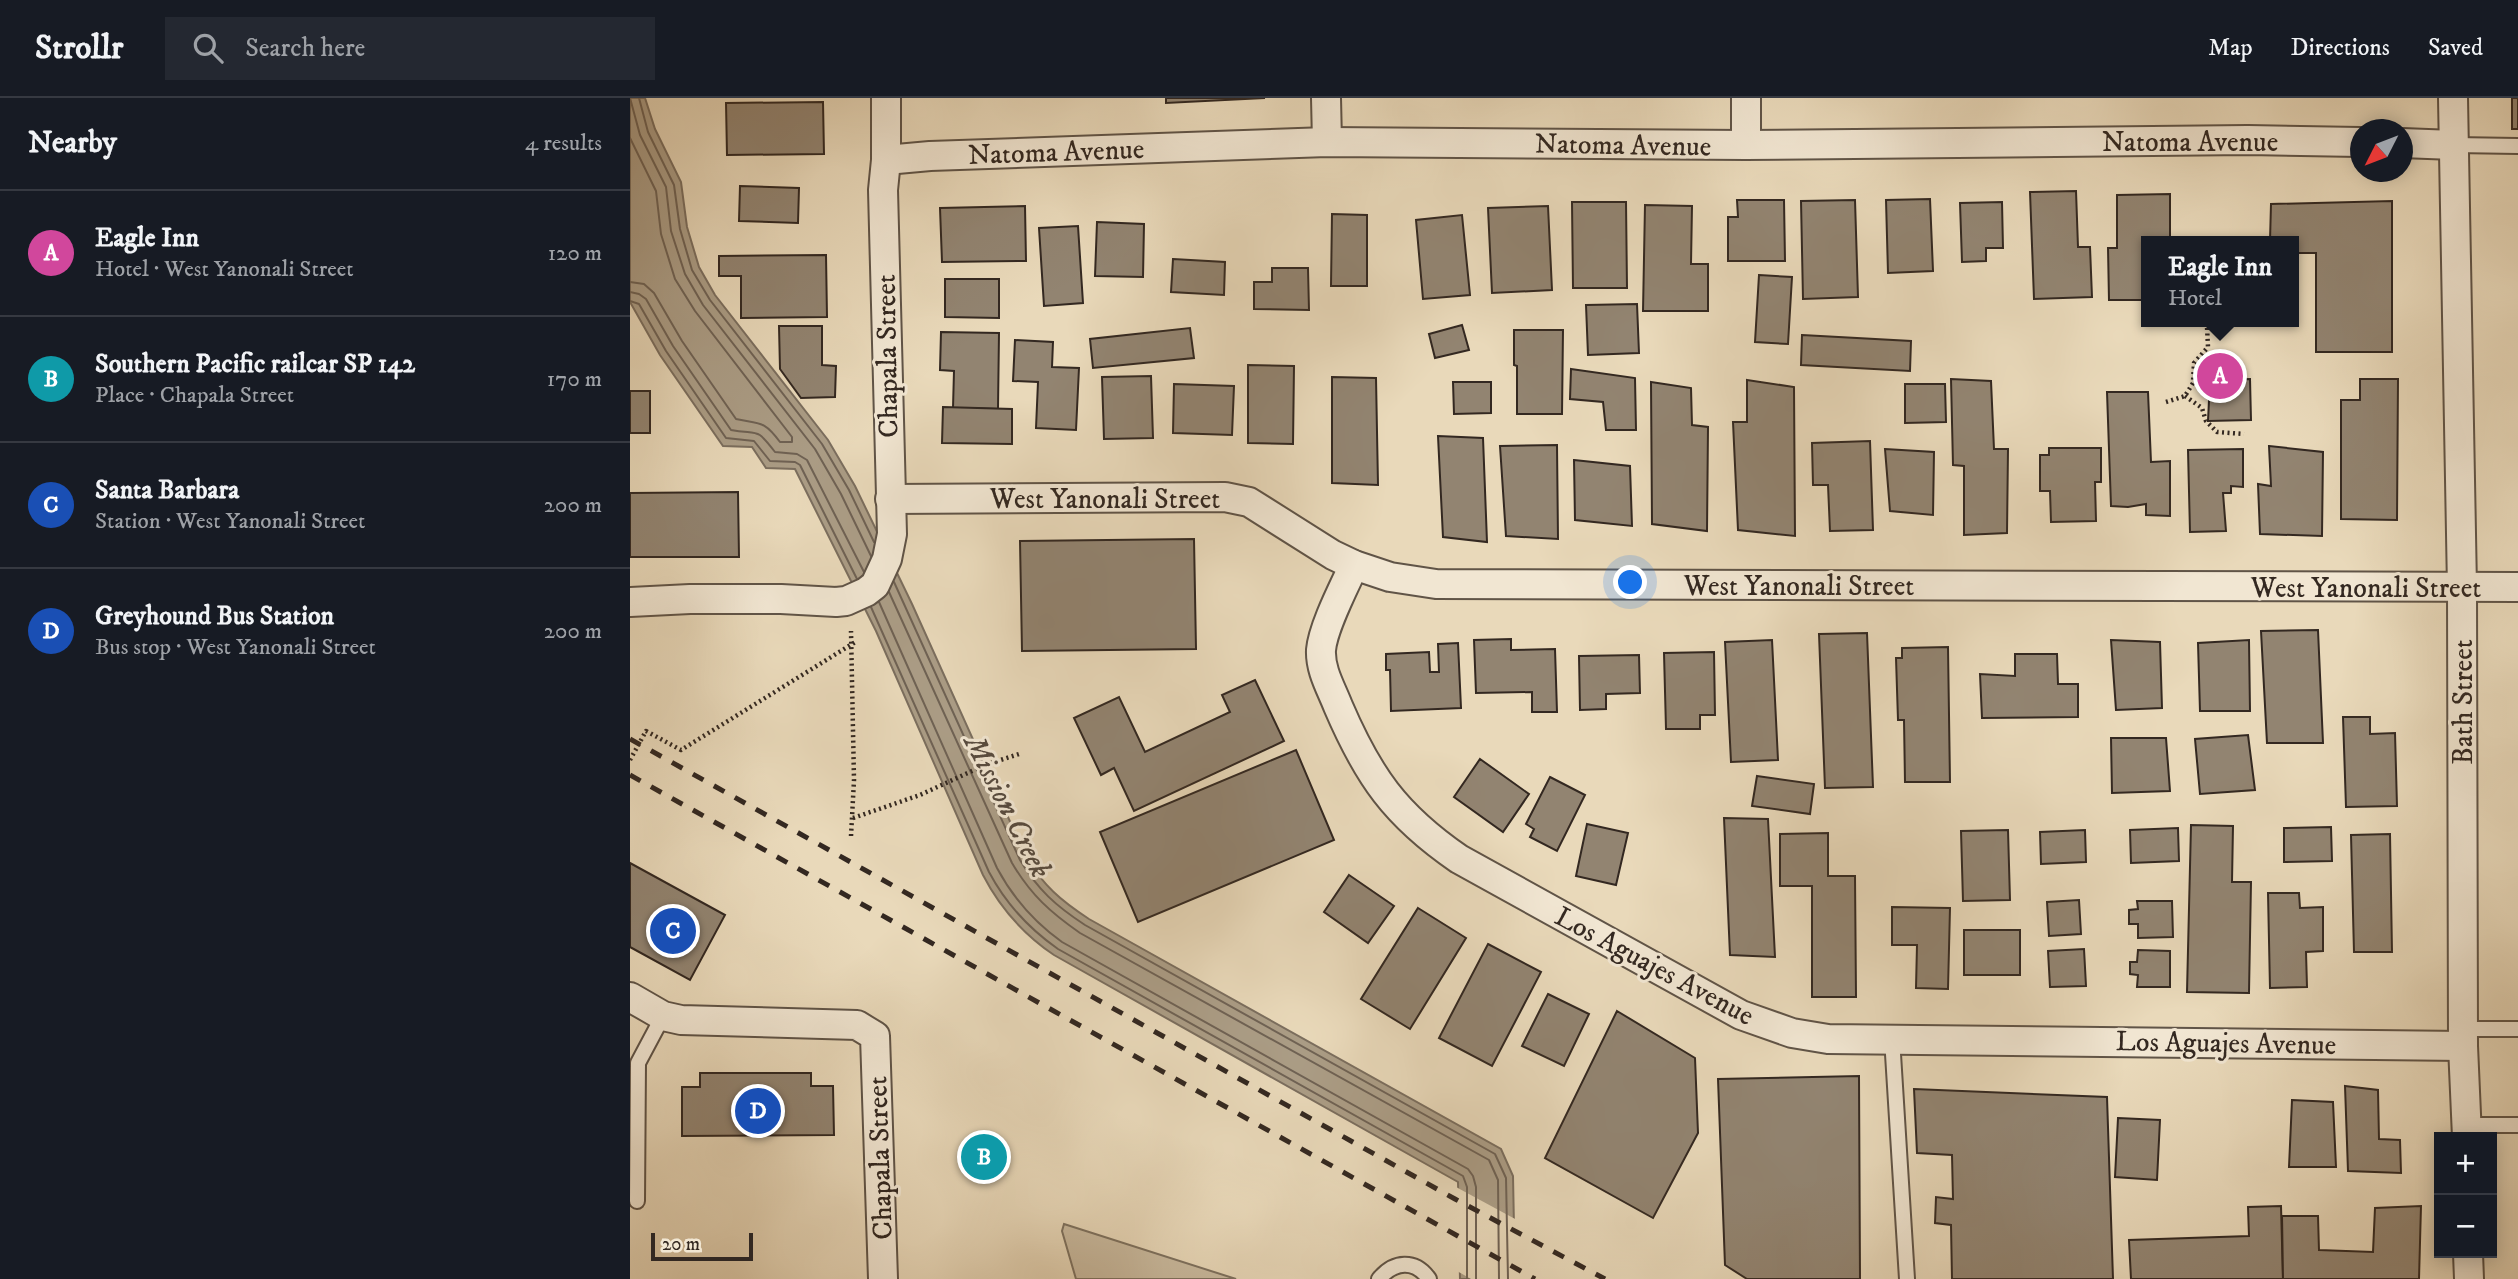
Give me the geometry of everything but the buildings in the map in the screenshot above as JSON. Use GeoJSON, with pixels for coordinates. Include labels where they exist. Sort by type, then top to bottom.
{"type":"FeatureCollection","features":[{"type":"Feature","properties":{"kind":"street","name":"Chapala Street"},"geometry":{"type":"LineString","coordinates":[[853,598],[874,585],[880,576],[892,534],[883,190],[886,98]]}},
{"type":"Feature","properties":{"kind":"street"},"geometry":{"type":"LineString","coordinates":[[1326,98],[1327,142]]}},
{"type":"Feature","properties":{"kind":"street"},"geometry":{"type":"LineString","coordinates":[[1746,98],[1746,145]]}},
{"type":"Feature","properties":{"kind":"street","name":"Bath Street"},"geometry":{"type":"LineString","coordinates":[[2453,98],[2462,588],[2464,1037],[2467,1131]]}},
{"type":"Feature","properties":{"kind":"street","name":"Natoma Avenue"},"geometry":{"type":"LineString","coordinates":[[886,160],[930,156],[1327,142],[1746,145],[2248,140],[2350,142]]}},
{"type":"Feature","properties":{"kind":"street"},"geometry":{"type":"LineString","coordinates":[[2413,143],[2454,145]]}},
{"type":"Feature","properties":{"kind":"street","name":"West Yanonali Street"},"geometry":{"type":"LineString","coordinates":[[890,499],[1226,497],[1249,502],[1333,555],[1354,565],[1390,577],[1436,584],[2518,587]]}},
{"type":"Feature","properties":{"kind":"street","name":"Los Aguajes Avenue"},"geometry":{"type":"LineString","coordinates":[[1354,565],[1326,631],[1321,649],[1322,669],[1356,749],[1376,782],[1400,811],[1427,837],[1459,859],[1741,1015],[1792,1033],[1828,1039],[2464,1037]]}},
{"type":"Feature","properties":{"kind":"street"},"geometry":{"type":"LineString","coordinates":[[630,602],[780,599],[836,603],[853,598]]}},
{"type":"Feature","properties":{"kind":"street"},"geometry":{"type":"LineString","coordinates":[[630,997],[663,1016]]}},
{"type":"Feature","properties":{"kind":"street","name":"Chapala Street"},"geometry":{"type":"LineString","coordinates":[[663,1016],[681,1020],[857,1025],[875,1036],[883,1279]]}},
{"type":"Feature","properties":{"kind":"street"},"geometry":{"type":"LineString","coordinates":[[2468,1258],[2469,1279]]}},
{"type":"Feature","properties":{"kind":"lane"},"geometry":{"type":"LineString","coordinates":[[2454,145],[2518,146]]}},
{"type":"Feature","properties":{"kind":"lane"},"geometry":{"type":"LineString","coordinates":[[637,1201],[634,1063],[663,1016]]}},
{"type":"Feature","properties":{"kind":"lane"},"geometry":{"type":"LineString","coordinates":[[2464,1037],[2518,1029]]}},
{"type":"Feature","properties":{"kind":"lane"},"geometry":{"type":"LineString","coordinates":[[1892,1038],[1907,1279]]}},
{"type":"Feature","properties":{"kind":"lane"},"geometry":{"type":"LineString","coordinates":[[2467,1131],[2518,1125]]}},
{"type":"Feature","properties":{"kind":"lane"},"geometry":{"type":"LineString","coordinates":[[1379,1279],[1385,1272],[1403,1264],[1421,1269],[1429,1279]]}},
{"type":"Feature","properties":{"kind":"path"},"geometry":{"type":"LineString","coordinates":[[2166,402],[2185,396],[2193,383],[2194,363],[2207,347],[2207,327]]}},
{"type":"Feature","properties":{"kind":"path"},"geometry":{"type":"LineString","coordinates":[[2185,396],[2203,408],[2206,421],[2217,432],[2245,434]]}},
{"type":"Feature","properties":{"kind":"path"},"geometry":{"type":"LineString","coordinates":[[851,836],[853,598]]}},
{"type":"Feature","properties":{"kind":"path"},"geometry":{"type":"LineString","coordinates":[[630,760],[646,731],[681,750],[854,642]]}},
{"type":"Feature","properties":{"kind":"path"},"geometry":{"type":"LineString","coordinates":[[853,818],[920,795],[985,765],[1019,754]]}},
{"type":"Feature","properties":{"kind":"shaded area"},"geometry":{"type":"Polygon","coordinates":[[[1064,1224],[1236,1279],[1076,1279],[1062,1231],[1064,1224]]]}},
{"type":"Feature","properties":{"kind":"water"},"geometry":{"type":"Polygon","coordinates":[[[630,98],[645,98],[655,129],[681,182],[687,227],[699,267],[715,295],[828,440],[855,486],[912,604],[1026,857],[1039,876],[1061,899],[1089,919],[1501,1149],[1513,1176],[1515,1279],[1460,1279],[1458,1182],[1054,955],[1022,929],[1005,909],[983,875],[876,631],[795,469],[766,468],[752,447],[723,446],[660,355],[630,302],[630,98]]]}},
{"type":"Feature","properties":{"kind":"pier"},"geometry":{"type":"Polygon","coordinates":[[[1456,1187],[1517,1220],[1517,1279],[1471,1279],[1457,1271],[1456,1187]]]}},
{"type":"Feature","properties":{"kind":"railway"},"geometry":{"type":"LineString","coordinates":[[630,739],[1455,1199],[1605,1279]]}},
{"type":"Feature","properties":{"kind":"railway"},"geometry":{"type":"LineString","coordinates":[[630,775],[1535,1279]]}},
{"type":"Feature","properties":{"kind":"place","name":"Eagle Inn"},"geometry":{"type":"Point","coordinates":[2220,376]}},
{"type":"Feature","properties":{"kind":"place","name":"Santa Barbara"},"geometry":{"type":"Point","coordinates":[673,931]}},
{"type":"Feature","properties":{"kind":"place","name":"Greyhound Bus Station"},"geometry":{"type":"Point","coordinates":[758,1111]}},
{"type":"Feature","properties":{"kind":"place","name":"Southern Pacific railcar SP 142"},"geometry":{"type":"Point","coordinates":[984,1157]}},
{"type":"Feature","properties":{"kind":"water label","name":"Mission Creek"},"geometry":{"type":"Point","coordinates":[1008,806]}}]}
